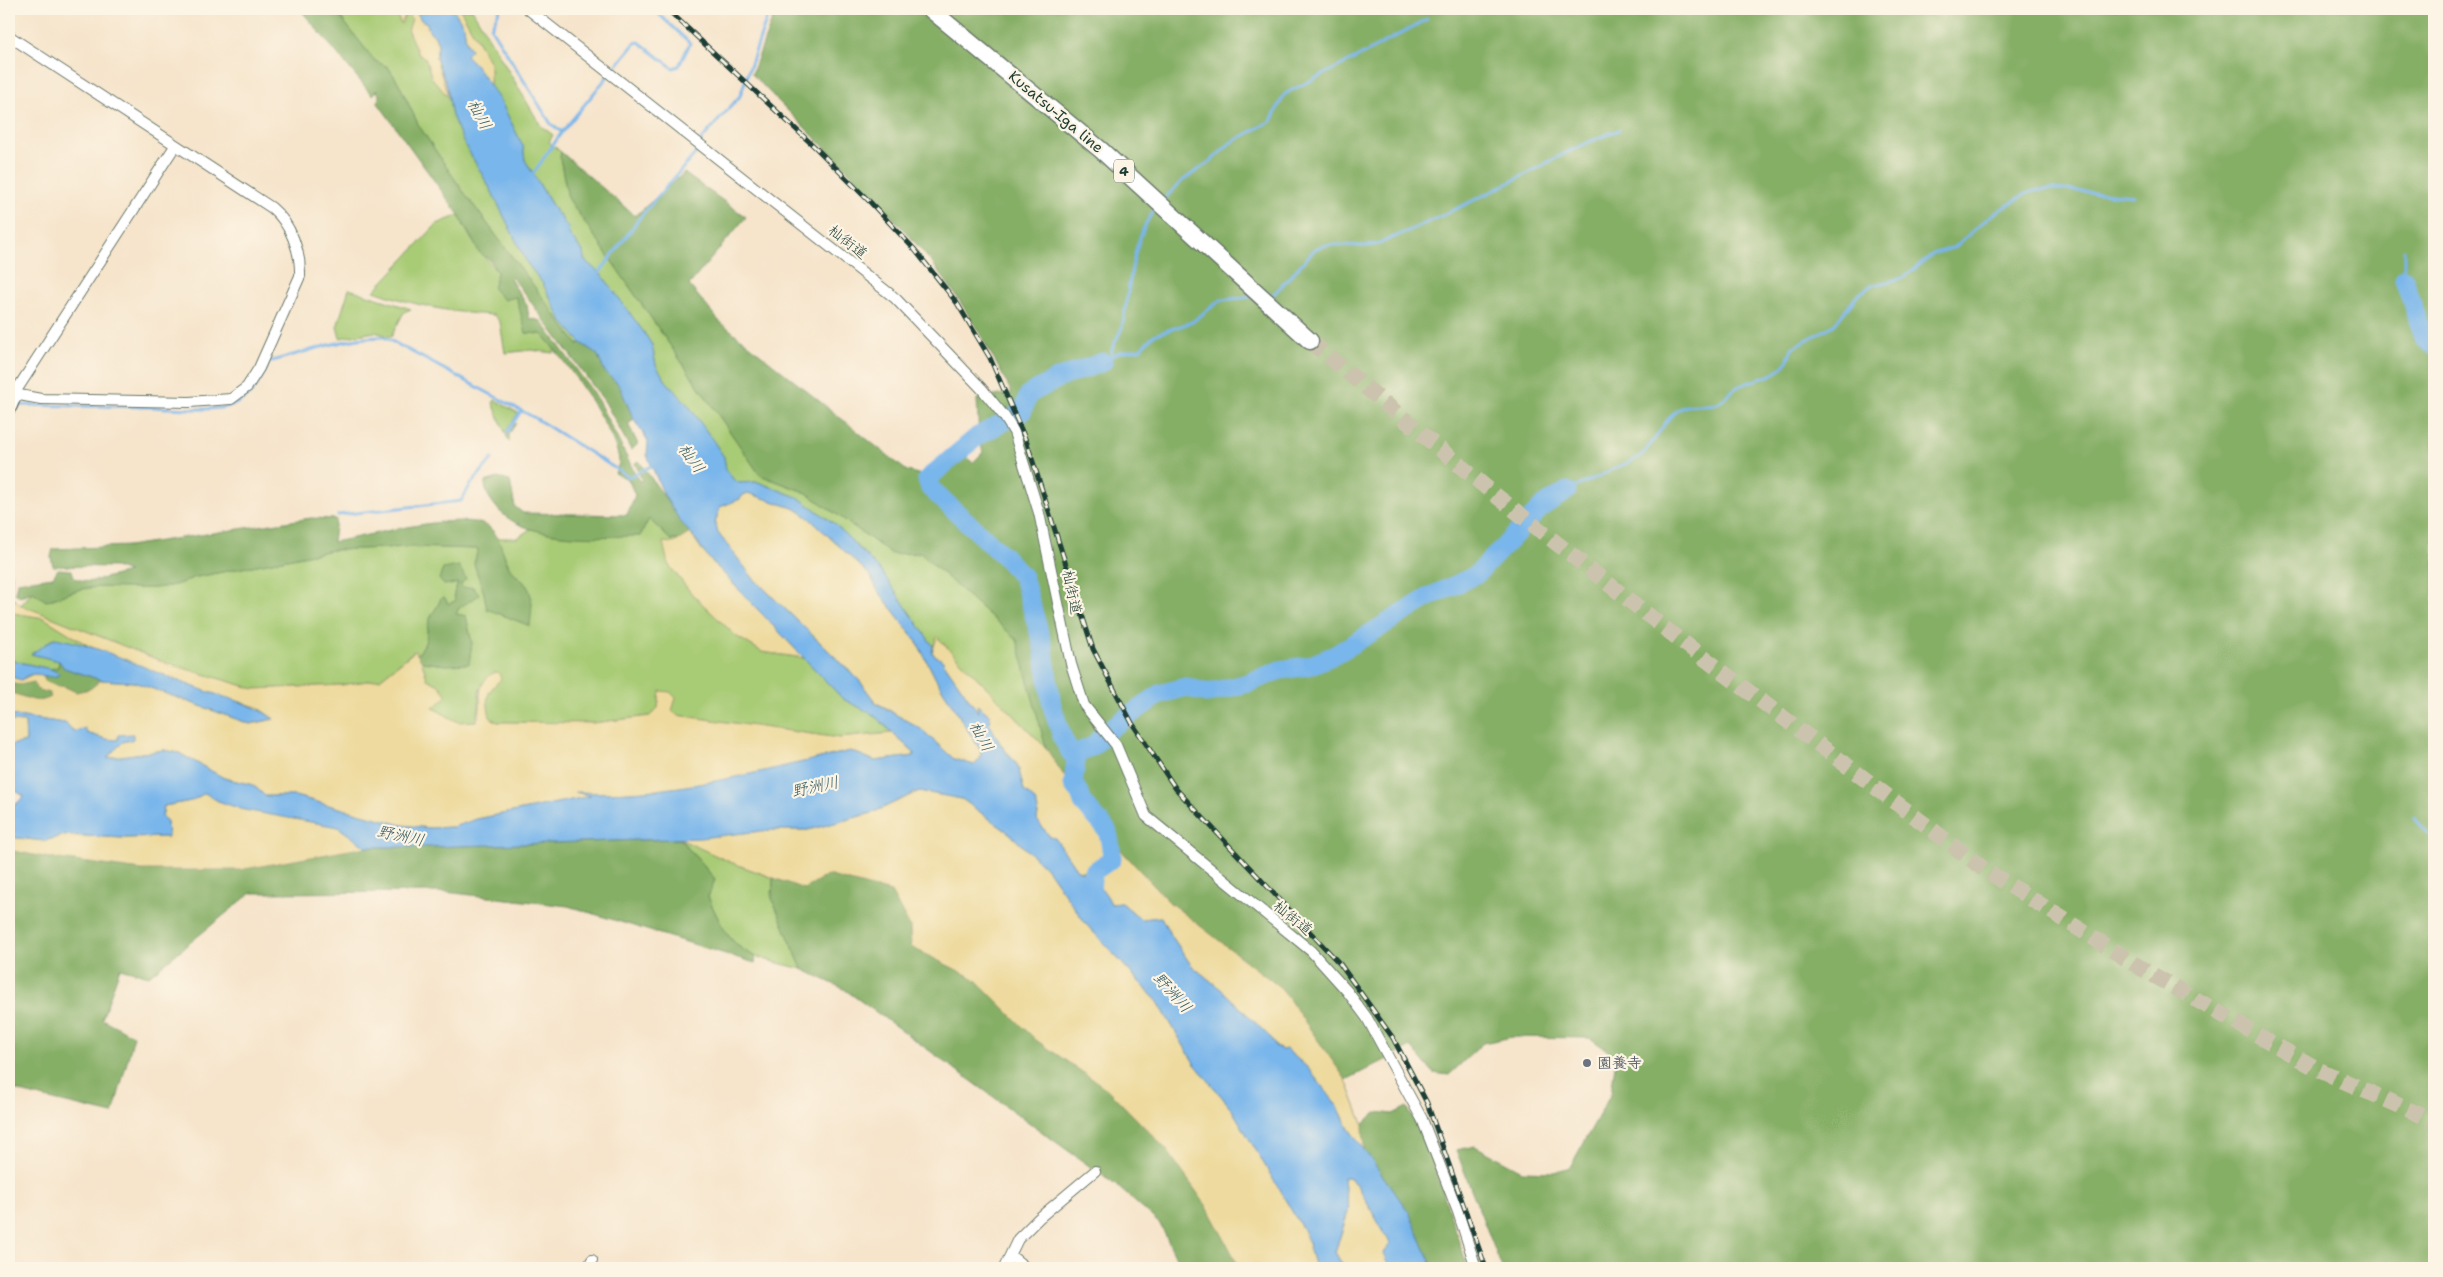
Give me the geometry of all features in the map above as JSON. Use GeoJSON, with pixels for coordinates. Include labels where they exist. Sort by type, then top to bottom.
{"type":"FeatureCollection","features":[{"type":"Feature","properties":{"kind":"main road","name":"Kusatsu-Iga line"},"geometry":{"type":"LineString","coordinates":[[930,9],[1101,150],[1310,341]]}},
{"type":"Feature","properties":{"kind":"street","name":"杣街道"},"geometry":{"type":"LineString","coordinates":[[528,9],[895,298],[940,344],[1004,416],[1014,432],[1039,513],[1071,664],[1084,705],[1116,744],[1146,816],[1311,951],[1347,990],[1366,1018],[1422,1118],[1458,1212],[1476,1268]]}},
{"type":"Feature","properties":{"kind":"street"},"geometry":{"type":"LineString","coordinates":[[9,36],[272,208],[285,221],[301,261],[300,276],[259,368],[240,394],[231,399],[218,401],[41,399],[11,401]]}},
{"type":"Feature","properties":{"kind":"street"},"geometry":{"type":"LineString","coordinates":[[11,401],[176,146]]}},
{"type":"Feature","properties":{"kind":"street"},"geometry":{"type":"LineString","coordinates":[[1004,1268],[1018,1239],[1039,1218],[1095,1171]]}},
{"type":"Feature","properties":{"kind":"street"},"geometry":{"type":"LineString","coordinates":[[1011,1256],[1026,1268]]}},
{"type":"Feature","properties":{"kind":"green space"},"geometry":{"type":"Polygon","coordinates":[[[300,9],[334,9],[375,61],[388,67],[398,82],[419,126],[460,187],[577,344],[581,343],[597,354],[605,372],[619,385],[634,420],[628,424],[638,444],[631,450],[605,402],[513,278],[510,279],[527,305],[529,318],[541,321],[595,395],[639,481],[642,480],[635,463],[639,461],[690,533],[680,540],[671,540],[649,519],[640,536],[560,535],[521,525],[505,516],[493,503],[487,493],[485,482],[498,478],[510,481],[515,507],[523,513],[627,515],[635,495],[628,479],[615,473],[619,462],[617,450],[588,395],[541,334],[526,333],[516,297],[504,300],[493,289],[497,272],[490,260],[479,252],[459,215],[378,103],[379,95],[377,90],[372,95],[300,9]]]}},
{"type":"Feature","properties":{"kind":"green space"},"geometry":{"type":"Polygon","coordinates":[[[334,9],[395,9],[400,22],[406,12],[412,19],[408,31],[418,54],[425,58],[432,78],[449,98],[452,116],[463,141],[491,190],[527,263],[543,284],[562,321],[581,343],[577,344],[460,187],[419,126],[398,82],[388,67],[375,61],[334,9]]]}},
{"type":"Feature","properties":{"kind":"green space"},"geometry":{"type":"Polygon","coordinates":[[[460,9],[472,9],[541,126],[553,135],[549,142],[561,152],[560,158],[568,198],[760,475],[807,493],[892,554],[920,553],[1018,640],[1046,748],[938,638],[933,646],[881,571],[835,524],[799,498],[758,482],[739,483],[733,479],[726,470],[724,457],[688,405],[666,381],[656,365],[652,345],[645,334],[602,275],[584,260],[583,251],[569,234],[560,214],[558,215],[525,160],[523,146],[501,102],[490,85],[490,63],[460,9]]]}},
{"type":"Feature","properties":{"kind":"green space"},"geometry":{"type":"Polygon","coordinates":[[[776,9],[2434,9],[2434,1268],[1502,1268],[1456,1150],[1475,1146],[1522,1171],[1554,1172],[1570,1167],[1611,1094],[1615,1064],[1607,1050],[1590,1038],[1512,1037],[1483,1043],[1449,1075],[1433,1073],[1411,1047],[1346,1080],[1281,988],[1169,902],[1093,820],[1046,748],[1017,640],[920,553],[892,554],[807,493],[760,475],[568,198],[560,158],[561,152],[635,216],[684,173],[746,217],[689,285],[719,321],[907,471],[936,479],[961,452],[973,463],[983,452],[979,438],[977,399],[1012,393],[966,311],[933,264],[890,214],[752,74],[776,9]]]}},
{"type":"Feature","properties":{"kind":"green space"},"geometry":{"type":"Polygon","coordinates":[[[459,215],[470,237],[516,299],[522,313],[526,333],[541,334],[555,348],[553,353],[531,350],[505,353],[500,322],[494,315],[433,308],[374,291],[437,224],[459,215]]]}},
{"type":"Feature","properties":{"kind":"green space"},"geometry":{"type":"Polygon","coordinates":[[[349,289],[411,309],[404,312],[391,337],[375,332],[340,338],[337,327],[349,289]]]}},
{"type":"Feature","properties":{"kind":"green space"},"geometry":{"type":"Polygon","coordinates":[[[495,400],[518,413],[506,432],[508,435],[516,423],[509,434],[509,442],[493,403],[495,400]]]}},
{"type":"Feature","properties":{"kind":"green space"},"geometry":{"type":"Polygon","coordinates":[[[311,518],[336,519],[333,542],[439,522],[461,521],[478,523],[490,528],[497,537],[510,569],[529,589],[532,605],[530,626],[487,609],[484,593],[474,564],[478,549],[412,547],[332,550],[192,578],[181,583],[155,588],[88,588],[46,601],[33,592],[20,596],[15,593],[17,582],[53,577],[58,569],[72,570],[74,578],[88,582],[129,572],[115,567],[53,566],[51,557],[53,549],[128,546],[311,518]]]}},
{"type":"Feature","properties":{"kind":"green space"},"geometry":{"type":"Polygon","coordinates":[[[649,519],[671,540],[680,540],[674,543],[668,564],[692,594],[736,636],[762,652],[804,658],[843,699],[874,715],[892,733],[839,738],[677,715],[672,711],[661,691],[658,708],[650,716],[593,723],[497,722],[490,718],[488,696],[492,688],[501,679],[479,690],[479,708],[475,721],[458,722],[433,708],[439,685],[427,679],[422,662],[446,665],[472,643],[466,616],[456,614],[459,608],[461,584],[466,579],[450,585],[458,583],[454,593],[455,602],[448,604],[441,598],[428,624],[426,640],[417,655],[414,651],[380,679],[342,685],[254,689],[166,663],[21,605],[33,591],[47,601],[88,588],[155,588],[181,583],[192,578],[332,550],[412,547],[478,549],[474,564],[484,593],[487,609],[529,625],[532,603],[527,586],[510,568],[497,538],[517,538],[530,529],[564,534],[640,536],[649,519]]]}},
{"type":"Feature","properties":{"kind":"green space"},"geometry":{"type":"Polygon","coordinates":[[[459,566],[466,579],[461,584],[462,588],[473,587],[479,595],[459,608],[456,614],[466,616],[472,643],[469,664],[446,665],[422,662],[417,655],[426,640],[428,624],[441,598],[445,598],[448,604],[455,601],[454,593],[458,583],[444,585],[439,579],[443,569],[459,566]]]}},
{"type":"Feature","properties":{"kind":"green space"},"geometry":{"type":"Polygon","coordinates":[[[13,613],[44,618],[89,646],[54,638],[32,654],[59,661],[58,667],[51,669],[9,660],[9,618],[13,613]]]}},
{"type":"Feature","properties":{"kind":"green space"},"geometry":{"type":"Polygon","coordinates":[[[59,661],[64,668],[101,680],[90,689],[76,692],[45,681],[43,676],[57,676],[59,674],[51,669],[58,667],[59,661]]]}},
{"type":"Feature","properties":{"kind":"green space"},"geometry":{"type":"Polygon","coordinates":[[[9,681],[13,684],[34,681],[42,690],[49,693],[51,697],[35,700],[9,693],[9,681]]]}},
{"type":"Feature","properties":{"kind":"green space"},"geometry":{"type":"Polygon","coordinates":[[[680,839],[730,862],[773,878],[772,898],[802,969],[753,955],[733,941],[725,931],[708,897],[715,879],[680,839]]]}},
{"type":"Feature","properties":{"kind":"green space"},"geometry":{"type":"Polygon","coordinates":[[[680,839],[715,879],[708,897],[717,916],[731,939],[746,952],[756,957],[755,963],[568,906],[445,892],[251,893],[149,976],[120,968],[102,1019],[134,1036],[113,1114],[24,1093],[9,1087],[9,850],[44,857],[142,870],[366,847],[430,847],[680,839]]]}},
{"type":"Feature","properties":{"kind":"green space"},"geometry":{"type":"Polygon","coordinates":[[[827,875],[891,892],[910,927],[911,947],[975,979],[1036,1040],[1107,1089],[1166,1149],[1206,1205],[1240,1268],[1181,1268],[1160,1224],[1117,1186],[844,989],[802,969],[772,898],[773,878],[804,889],[827,875]]]}},
{"type":"Feature","properties":{"kind":"green space"},"geometry":{"type":"Polygon","coordinates":[[[1407,1107],[1426,1142],[1468,1268],[1433,1268],[1409,1212],[1364,1151],[1363,1124],[1376,1112],[1393,1114],[1407,1107]]]}},
{"type":"Feature","properties":{"kind":"sand"},"geometry":{"type":"Polygon","coordinates":[[[395,9],[415,9],[421,20],[427,23],[429,31],[434,35],[438,44],[436,58],[449,98],[432,78],[425,58],[418,54],[408,31],[412,19],[406,13],[401,24],[395,9]]]}},
{"type":"Feature","properties":{"kind":"sand"},"geometry":{"type":"Polygon","coordinates":[[[453,9],[460,9],[490,63],[490,85],[466,55],[471,50],[466,41],[464,26],[453,9]]]}},
{"type":"Feature","properties":{"kind":"sand"},"geometry":{"type":"Polygon","coordinates":[[[748,493],[796,509],[809,518],[871,576],[877,589],[917,642],[936,679],[981,751],[980,759],[974,765],[954,759],[887,708],[876,703],[859,680],[753,578],[718,533],[715,523],[720,507],[740,499],[748,493]]]}},
{"type":"Feature","properties":{"kind":"sand"},"geometry":{"type":"Polygon","coordinates":[[[690,533],[705,554],[804,658],[762,652],[736,636],[692,594],[668,564],[663,542],[674,543],[690,533]]]}},
{"type":"Feature","properties":{"kind":"sand"},"geometry":{"type":"Polygon","coordinates":[[[12,574],[11,597],[21,605],[166,663],[254,689],[342,685],[380,679],[415,651],[422,662],[427,679],[439,685],[447,696],[433,708],[458,722],[476,721],[479,714],[483,683],[487,677],[495,672],[499,673],[501,679],[489,692],[488,705],[490,717],[497,722],[593,723],[650,716],[658,708],[660,691],[670,692],[676,698],[672,711],[677,715],[839,738],[892,733],[914,753],[914,756],[875,761],[851,751],[682,787],[613,793],[579,792],[592,796],[477,819],[453,827],[429,828],[402,825],[295,796],[265,796],[253,785],[224,778],[179,753],[164,750],[106,758],[123,742],[133,739],[106,740],[75,732],[65,723],[9,715],[9,693],[35,700],[51,697],[49,693],[36,689],[34,682],[19,685],[9,681],[9,676],[21,680],[35,673],[43,676],[45,681],[76,692],[90,689],[101,680],[134,682],[250,724],[274,719],[257,707],[201,690],[89,646],[44,618],[13,613],[9,607],[9,575],[12,574]]]}},
{"type":"Feature","properties":{"kind":"sand"},"geometry":{"type":"Polygon","coordinates":[[[937,637],[1046,748],[1093,820],[1169,902],[1281,988],[1346,1080],[1363,1124],[1364,1151],[1349,1129],[1337,1105],[1282,1050],[1275,1046],[1270,1037],[1223,991],[1191,965],[1161,917],[1141,919],[1122,903],[1111,904],[1084,871],[1077,870],[1055,838],[1050,837],[1037,820],[1038,811],[1036,803],[1032,797],[1024,792],[1018,766],[1001,745],[989,723],[990,715],[979,714],[942,660],[932,653],[937,637]]]}},
{"type":"Feature","properties":{"kind":"sand"},"geometry":{"type":"Polygon","coordinates":[[[9,721],[25,722],[26,742],[11,745],[9,743],[9,721]]]}},
{"type":"Feature","properties":{"kind":"sand"},"geometry":{"type":"Polygon","coordinates":[[[919,791],[962,799],[1009,833],[1048,870],[1086,924],[1158,1002],[1194,1063],[1231,1108],[1305,1233],[1315,1268],[1240,1268],[1206,1205],[1166,1149],[1107,1089],[1036,1040],[975,979],[911,947],[910,927],[891,892],[827,875],[804,889],[730,862],[680,839],[771,830],[808,830],[872,813],[919,791]]]}},
{"type":"Feature","properties":{"kind":"sand"},"geometry":{"type":"Polygon","coordinates":[[[205,793],[218,801],[338,827],[366,847],[239,870],[142,870],[44,857],[9,850],[9,837],[44,841],[65,835],[124,838],[167,837],[167,822],[162,817],[164,806],[191,801],[205,793]]]}},
{"type":"Feature","properties":{"kind":"sand"},"geometry":{"type":"Polygon","coordinates":[[[1342,1177],[1351,1179],[1358,1187],[1391,1243],[1391,1268],[1344,1268],[1335,1252],[1349,1209],[1342,1177]]]}},
{"type":"Feature","properties":{"kind":"water"},"geometry":{"type":"Polygon","coordinates":[[[415,9],[453,9],[464,26],[466,41],[471,50],[466,55],[475,64],[501,102],[523,146],[525,160],[557,214],[568,226],[569,234],[583,252],[584,260],[602,275],[645,334],[652,345],[656,365],[666,381],[688,405],[712,439],[724,457],[726,470],[733,479],[739,483],[758,482],[799,498],[835,524],[881,571],[933,646],[932,653],[942,660],[978,712],[977,705],[990,715],[989,723],[1001,745],[1018,766],[1024,791],[1036,803],[1038,811],[1037,820],[1050,837],[1055,838],[1077,870],[1086,874],[1097,883],[1111,904],[1122,903],[1141,919],[1161,917],[1191,965],[1223,991],[1270,1037],[1275,1046],[1282,1050],[1286,1049],[1307,1067],[1337,1105],[1349,1129],[1409,1212],[1433,1268],[1391,1268],[1384,1253],[1390,1243],[1358,1187],[1351,1179],[1343,1177],[1349,1209],[1335,1252],[1344,1268],[1315,1268],[1305,1233],[1231,1108],[1194,1063],[1158,1002],[1086,924],[1048,870],[1009,833],[962,799],[919,791],[872,813],[808,830],[771,830],[700,838],[430,847],[366,847],[338,827],[244,810],[218,801],[205,793],[191,801],[164,806],[162,817],[167,821],[168,837],[124,838],[65,835],[44,841],[9,837],[9,806],[15,805],[24,796],[9,787],[9,743],[11,745],[26,742],[25,722],[9,721],[9,715],[65,723],[75,732],[85,728],[87,733],[106,739],[118,740],[118,735],[133,734],[133,739],[123,742],[107,758],[164,750],[179,753],[224,778],[253,785],[265,796],[295,796],[402,825],[429,828],[453,827],[477,819],[591,796],[575,792],[610,793],[680,787],[851,751],[875,761],[914,756],[914,753],[874,715],[843,699],[705,554],[680,521],[664,495],[647,455],[648,441],[634,420],[619,385],[605,372],[597,354],[581,343],[562,321],[543,284],[527,263],[491,190],[463,141],[452,116],[447,86],[436,58],[438,44],[434,35],[429,31],[427,23],[421,20],[415,9]],[[748,493],[740,499],[720,507],[715,523],[718,533],[753,578],[859,680],[876,703],[921,729],[954,759],[974,765],[980,759],[981,751],[936,679],[917,642],[877,589],[871,576],[809,518],[796,509],[748,493]]]}},
{"type":"Feature","properties":{"kind":"water"},"geometry":{"type":"Polygon","coordinates":[[[55,638],[92,647],[200,689],[248,705],[274,719],[250,724],[134,682],[101,680],[64,668],[59,661],[31,654],[55,638]]]}},
{"type":"Feature","properties":{"kind":"water"},"geometry":{"type":"Polygon","coordinates":[[[9,660],[51,669],[60,674],[50,677],[32,674],[21,680],[9,676],[9,660]]]}},
{"type":"Feature","properties":{"kind":"waterway"},"geometry":{"type":"LineString","coordinates":[[500,9],[491,28],[551,124],[562,132]]}},
{"type":"Feature","properties":{"kind":"waterway"},"geometry":{"type":"LineString","coordinates":[[532,175],[562,132],[635,43],[639,42],[673,68],[679,66],[690,43],[653,9]]}},
{"type":"Feature","properties":{"kind":"waterway"},"geometry":{"type":"LineString","coordinates":[[598,275],[641,216],[696,153],[702,139],[740,96],[770,9]]}},
{"type":"Feature","properties":{"kind":"waterway"},"geometry":{"type":"LineString","coordinates":[[1163,200],[1182,181],[1212,160],[1230,143],[1271,121],[1284,95],[1427,19]]}},
{"type":"Feature","properties":{"kind":"waterway"},"geometry":{"type":"LineString","coordinates":[[1268,295],[1274,294],[1316,248],[1333,245],[1366,246],[1383,242],[1475,200],[1574,149],[1619,130]]}},
{"type":"Feature","properties":{"kind":"waterway"},"geometry":{"type":"LineString","coordinates":[[1567,491],[1638,458],[1648,448],[1669,418],[1679,409],[1717,403],[1742,385],[1773,374],[1787,362],[1792,348],[1834,325],[1857,296],[1870,286],[1903,278],[1933,254],[1955,247],[1989,217],[2025,194],[2038,190],[2054,189],[2134,196]]}},
{"type":"Feature","properties":{"kind":"waterway"},"geometry":{"type":"LineString","coordinates":[[1111,356],[1112,348],[1122,327],[1136,249],[1141,234],[1156,208]]}},
{"type":"Feature","properties":{"kind":"waterway"},"geometry":{"type":"LineString","coordinates":[[2404,250],[2404,279]]}},
{"type":"Feature","properties":{"kind":"waterway"},"geometry":{"type":"LineString","coordinates":[[2404,279],[2424,338],[2434,346]]}},
{"type":"Feature","properties":{"kind":"waterway"},"geometry":{"type":"LineString","coordinates":[[1103,362],[1119,352],[1140,349],[1154,335],[1192,322],[1221,300],[1252,297]]}},
{"type":"Feature","properties":{"kind":"waterway"},"geometry":{"type":"LineString","coordinates":[[14,405],[193,409],[225,407],[240,402],[251,393],[269,362],[342,342],[371,337],[384,337],[535,418],[629,477],[655,464]]}},
{"type":"Feature","properties":{"kind":"waterway"},"geometry":{"type":"LineString","coordinates":[[1076,756],[1071,753],[1063,739],[1052,706],[1043,646],[1023,577],[1003,555],[930,488],[927,479],[978,436],[1022,412],[1029,394],[1059,378],[1103,362]]}},
{"type":"Feature","properties":{"kind":"waterway"},"geometry":{"type":"LineString","coordinates":[[507,433],[521,411]]}},
{"type":"Feature","properties":{"kind":"waterway"},"geometry":{"type":"LineString","coordinates":[[338,515],[461,501],[471,484],[492,459]]}},
{"type":"Feature","properties":{"kind":"waterway"},"geometry":{"type":"LineString","coordinates":[[1095,905],[1091,889],[1093,872],[1112,859],[1112,853],[1107,830],[1083,803],[1080,794],[1073,784],[1077,753],[1093,746],[1111,728],[1160,694],[1186,687],[1207,693],[1248,683],[1280,670],[1308,666],[1335,655],[1429,597],[1476,575],[1543,506],[1567,491]]}},
{"type":"Feature","properties":{"kind":"waterway"},"geometry":{"type":"LineString","coordinates":[[2414,817],[2434,840]]}},
{"type":"Feature","properties":{"kind":"tunnel"},"geometry":{"type":"LineString","coordinates":[[1310,341],[1494,494],[1671,633],[1984,869],[2141,968],[2319,1070],[2434,1121]]}},
{"type":"Feature","properties":{"kind":"railway"},"geometry":{"type":"LineString","coordinates":[[667,9],[816,148],[871,203],[915,250],[957,303],[990,358],[1027,443],[1093,649],[1132,723],[1176,789],[1340,964],[1393,1038],[1427,1103],[1486,1268]]}},
{"type":"Feature","properties":{"kind":"place","name":"園養寺"},"geometry":{"type":"Point","coordinates":[1587,1063]}},
{"type":"Feature","properties":{"kind":"water label","name":"杣川"},"geometry":{"type":"Point","coordinates":[480,114]}},
{"type":"Feature","properties":{"kind":"water label","name":"杣川"},"geometry":{"type":"Point","coordinates":[692,458]}},
{"type":"Feature","properties":{"kind":"water label","name":"杣川"},"geometry":{"type":"Point","coordinates":[982,736]}},
{"type":"Feature","properties":{"kind":"water label","name":"野洲川"},"geometry":{"type":"Point","coordinates":[815,786]}},
{"type":"Feature","properties":{"kind":"water label","name":"野洲川"},"geometry":{"type":"Point","coordinates":[401,835]}},
{"type":"Feature","properties":{"kind":"water label","name":"野洲川"},"geometry":{"type":"Point","coordinates":[1173,992]}}]}
